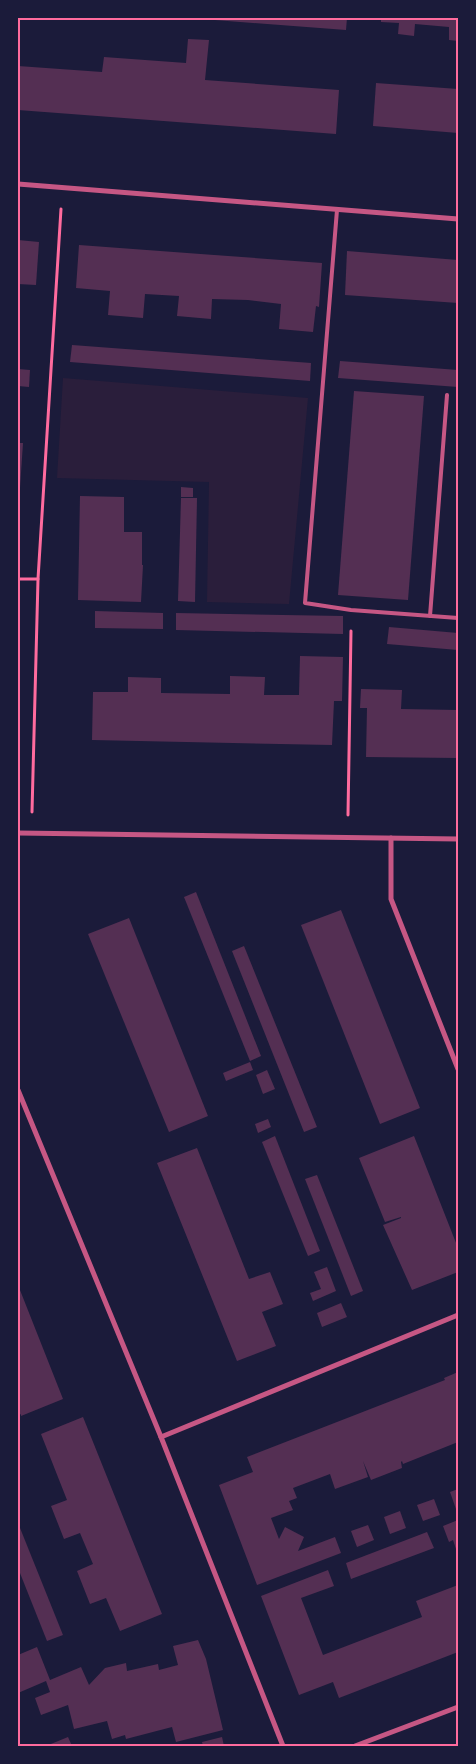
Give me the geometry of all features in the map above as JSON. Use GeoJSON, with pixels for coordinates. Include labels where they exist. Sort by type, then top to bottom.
{"type":"FeatureCollection","features":[{"type":"Feature","properties":{"kind":"street"},"geometry":{"type":"LineString","coordinates":[[18,184],[458,219]]}},
{"type":"Feature","properties":{"kind":"street"},"geometry":{"type":"LineString","coordinates":[[18,833],[458,839]]}},
{"type":"Feature","properties":{"kind":"street"},"geometry":{"type":"LineString","coordinates":[[391,838],[391,899],[458,1069]]}},
{"type":"Feature","properties":{"kind":"street"},"geometry":{"type":"LineString","coordinates":[[18,1090],[161,1437],[283,1746]]}},
{"type":"Feature","properties":{"kind":"street"},"geometry":{"type":"LineString","coordinates":[[161,1437],[458,1315]]}},
{"type":"Feature","properties":{"kind":"street"},"geometry":{"type":"LineString","coordinates":[[355,1746],[458,1707]]}},
{"type":"Feature","properties":{"kind":"lane"},"geometry":{"type":"LineString","coordinates":[[337,210],[305,603],[351,610],[458,618]]}},
{"type":"Feature","properties":{"kind":"lane"},"geometry":{"type":"LineString","coordinates":[[430,616],[446,395]]}},
{"type":"Feature","properties":{"kind":"path"},"geometry":{"type":"LineString","coordinates":[[32,833],[38,579],[63,188]]}},
{"type":"Feature","properties":{"kind":"path"},"geometry":{"type":"LineString","coordinates":[[18,579],[38,579]]}},
{"type":"Feature","properties":{"kind":"path"},"geometry":{"type":"LineString","coordinates":[[348,837],[351,610]]}},
{"type":"Feature","properties":{"kind":"shaded area"},"geometry":{"type":"Polygon","coordinates":[[[63,378],[308,398],[289,604],[207,602],[209,482],[57,478],[63,378]]]}},
{"type":"Feature","properties":{"kind":"building"},"geometry":{"type":"Polygon","coordinates":[[[203,18],[347,18],[346,30],[203,18]]]}},
{"type":"Feature","properties":{"kind":"building"},"geometry":{"type":"Polygon","coordinates":[[[381,18],[458,18],[458,41],[449,40],[449,27],[415,24],[414,36],[398,34],[399,23],[381,22],[381,18]]]}},
{"type":"Feature","properties":{"kind":"building"},"geometry":{"type":"Polygon","coordinates":[[[188,39],[209,40],[205,80],[339,90],[336,134],[18,110],[18,66],[102,72],[104,57],[186,63],[188,39]]]}},
{"type":"Feature","properties":{"kind":"building"},"geometry":{"type":"Polygon","coordinates":[[[376,83],[458,89],[458,133],[373,126],[376,83]]]}},
{"type":"Feature","properties":{"kind":"building"},"geometry":{"type":"Polygon","coordinates":[[[18,240],[39,242],[36,285],[18,284],[18,240]]]}},
{"type":"Feature","properties":{"kind":"building"},"geometry":{"type":"Polygon","coordinates":[[[79,245],[322,263],[319,307],[316,306],[313,332],[279,329],[281,304],[248,300],[212,299],[211,319],[177,316],[179,296],[145,294],[143,318],[108,315],[110,291],[76,288],[79,245]]]}},
{"type":"Feature","properties":{"kind":"building"},"geometry":{"type":"Polygon","coordinates":[[[347,251],[458,260],[458,303],[345,295],[347,251]]]}},
{"type":"Feature","properties":{"kind":"building"},"geometry":{"type":"Polygon","coordinates":[[[72,345],[311,363],[310,381],[70,362],[72,345]]]}},
{"type":"Feature","properties":{"kind":"building"},"geometry":{"type":"Polygon","coordinates":[[[340,361],[458,370],[458,387],[338,378],[340,361]]]}},
{"type":"Feature","properties":{"kind":"building"},"geometry":{"type":"Polygon","coordinates":[[[18,369],[30,370],[29,387],[18,386],[18,369]]]}},
{"type":"Feature","properties":{"kind":"building"},"geometry":{"type":"Polygon","coordinates":[[[354,391],[424,396],[408,600],[338,595],[354,391]]]}},
{"type":"Feature","properties":{"kind":"building"},"geometry":{"type":"Polygon","coordinates":[[[18,443],[23,443],[20,488],[18,487],[18,443]]]}},
{"type":"Feature","properties":{"kind":"building"},"geometry":{"type":"Polygon","coordinates":[[[181,487],[193,488],[193,497],[181,497],[181,487]]]}},
{"type":"Feature","properties":{"kind":"building"},"geometry":{"type":"Polygon","coordinates":[[[80,496],[124,497],[124,532],[142,532],[141,602],[78,600],[80,496]]]}},
{"type":"Feature","properties":{"kind":"building"},"geometry":{"type":"Polygon","coordinates":[[[181,498],[197,498],[195,602],[178,601],[181,498]]]}},
{"type":"Feature","properties":{"kind":"building"},"geometry":{"type":"Polygon","coordinates":[[[95,611],[163,613],[163,629],[95,628],[95,611]]]}},
{"type":"Feature","properties":{"kind":"building"},"geometry":{"type":"Polygon","coordinates":[[[176,613],[343,616],[343,634],[176,630],[176,613]]]}},
{"type":"Feature","properties":{"kind":"building"},"geometry":{"type":"Polygon","coordinates":[[[389,627],[458,633],[458,650],[387,644],[389,627]]]}},
{"type":"Feature","properties":{"kind":"building"},"geometry":{"type":"Polygon","coordinates":[[[300,656],[343,657],[342,701],[334,701],[332,745],[92,740],[93,692],[128,692],[128,677],[161,678],[161,693],[230,694],[230,676],[265,677],[264,695],[299,695],[300,656]]]}},
{"type":"Feature","properties":{"kind":"building"},"geometry":{"type":"Polygon","coordinates":[[[361,689],[402,690],[401,709],[458,710],[458,758],[366,757],[367,708],[360,708],[361,689]]]}},
{"type":"Feature","properties":{"kind":"building"},"geometry":{"type":"Polygon","coordinates":[[[196,892],[261,1056],[250,1061],[184,897],[196,892]]]}},
{"type":"Feature","properties":{"kind":"building"},"geometry":{"type":"Polygon","coordinates":[[[341,910],[420,1108],[380,1124],[301,925],[341,910]]]}},
{"type":"Feature","properties":{"kind":"building"},"geometry":{"type":"Polygon","coordinates":[[[129,918],[208,1116],[169,1132],[88,934],[129,918]]]}},
{"type":"Feature","properties":{"kind":"building"},"geometry":{"type":"Polygon","coordinates":[[[244,946],[317,1127],[304,1132],[232,951],[244,946]]]}},
{"type":"Feature","properties":{"kind":"building"},"geometry":{"type":"Polygon","coordinates":[[[250,1062],[253,1070],[226,1081],[223,1073],[250,1062]]]}},
{"type":"Feature","properties":{"kind":"building"},"geometry":{"type":"Polygon","coordinates":[[[267,1070],[275,1089],[263,1094],[256,1075],[267,1070]]]}},
{"type":"Feature","properties":{"kind":"building"},"geometry":{"type":"Polygon","coordinates":[[[268,1119],[271,1127],[258,1133],[255,1124],[268,1119]]]}},
{"type":"Feature","properties":{"kind":"building"},"geometry":{"type":"Polygon","coordinates":[[[275,1136],[320,1251],[308,1256],[262,1142],[275,1136]]]}},
{"type":"Feature","properties":{"kind":"building"},"geometry":{"type":"Polygon","coordinates":[[[414,1136],[458,1248],[458,1272],[412,1290],[383,1225],[401,1217],[385,1222],[359,1158],[414,1136]]]}},
{"type":"Feature","properties":{"kind":"building"},"geometry":{"type":"Polygon","coordinates":[[[197,1148],[249,1279],[270,1272],[283,1304],[262,1312],[276,1346],[237,1361],[157,1163],[197,1148]]]}},
{"type":"Feature","properties":{"kind":"building"},"geometry":{"type":"Polygon","coordinates":[[[317,1175],[363,1291],[351,1296],[305,1179],[317,1175]]]}},
{"type":"Feature","properties":{"kind":"building"},"geometry":{"type":"Polygon","coordinates":[[[327,1267],[336,1291],[313,1301],[310,1293],[321,1289],[314,1272],[327,1267]]]}},
{"type":"Feature","properties":{"kind":"building"},"geometry":{"type":"Polygon","coordinates":[[[18,1285],[63,1399],[21,1416],[21,1414],[18,1416],[18,1285]]]}},
{"type":"Feature","properties":{"kind":"building"},"geometry":{"type":"Polygon","coordinates":[[[341,1303],[347,1317],[322,1327],[317,1313],[341,1303]]]}},
{"type":"Feature","properties":{"kind":"building"},"geometry":{"type":"Polygon","coordinates":[[[458,1372],[458,1442],[403,1464],[402,1461],[402,1468],[371,1480],[363,1461],[368,1477],[335,1489],[330,1474],[293,1488],[297,1498],[289,1501],[293,1510],[271,1518],[279,1539],[285,1527],[304,1537],[298,1551],[335,1537],[341,1553],[257,1585],[219,1485],[253,1472],[247,1457],[445,1380],[444,1378],[458,1372]]]}},
{"type":"Feature","properties":{"kind":"building"},"geometry":{"type":"Polygon","coordinates":[[[83,1417],[162,1614],[120,1631],[106,1598],[90,1604],[77,1571],[93,1564],[80,1533],[64,1539],[51,1506],[67,1500],[41,1434],[83,1417]]]}},
{"type":"Feature","properties":{"kind":"building"},"geometry":{"type":"Polygon","coordinates":[[[458,1489],[458,1508],[456,1509],[450,1492],[458,1489]]]}},
{"type":"Feature","properties":{"kind":"building"},"geometry":{"type":"Polygon","coordinates":[[[434,1499],[440,1515],[423,1521],[417,1505],[434,1499]]]}},
{"type":"Feature","properties":{"kind":"building"},"geometry":{"type":"Polygon","coordinates":[[[400,1511],[406,1528],[390,1534],[384,1517],[400,1511]]]}},
{"type":"Feature","properties":{"kind":"building"},"geometry":{"type":"Polygon","coordinates":[[[458,1520],[458,1555],[453,1540],[449,1542],[443,1526],[458,1520]]]}},
{"type":"Feature","properties":{"kind":"building"},"geometry":{"type":"Polygon","coordinates":[[[18,1523],[63,1635],[47,1641],[18,1568],[18,1523]]]}},
{"type":"Feature","properties":{"kind":"building"},"geometry":{"type":"Polygon","coordinates":[[[368,1525],[374,1540],[357,1547],[351,1531],[368,1525]]]}},
{"type":"Feature","properties":{"kind":"building"},"geometry":{"type":"Polygon","coordinates":[[[427,1532],[434,1548],[351,1579],[346,1563],[427,1532]]]}},
{"type":"Feature","properties":{"kind":"building"},"geometry":{"type":"Polygon","coordinates":[[[328,1570],[334,1586],[301,1598],[323,1655],[422,1617],[416,1601],[458,1585],[458,1652],[339,1698],[333,1682],[299,1695],[261,1596],[328,1570]]]}},
{"type":"Feature","properties":{"kind":"building"},"geometry":{"type":"Polygon","coordinates":[[[198,1640],[206,1659],[223,1730],[176,1742],[172,1727],[126,1739],[125,1735],[112,1739],[107,1721],[74,1729],[68,1705],[41,1715],[35,1698],[50,1692],[46,1681],[18,1693],[18,1655],[37,1647],[50,1680],[81,1667],[89,1685],[105,1668],[126,1663],[127,1671],[158,1664],[159,1670],[178,1665],[173,1646],[198,1640]]]}},
{"type":"Feature","properties":{"kind":"building"},"geometry":{"type":"Polygon","coordinates":[[[68,1737],[72,1746],[46,1746],[68,1737]]]}},
{"type":"Feature","properties":{"kind":"building"},"geometry":{"type":"Polygon","coordinates":[[[222,1737],[224,1746],[203,1746],[202,1742],[222,1737]]]}}]}
